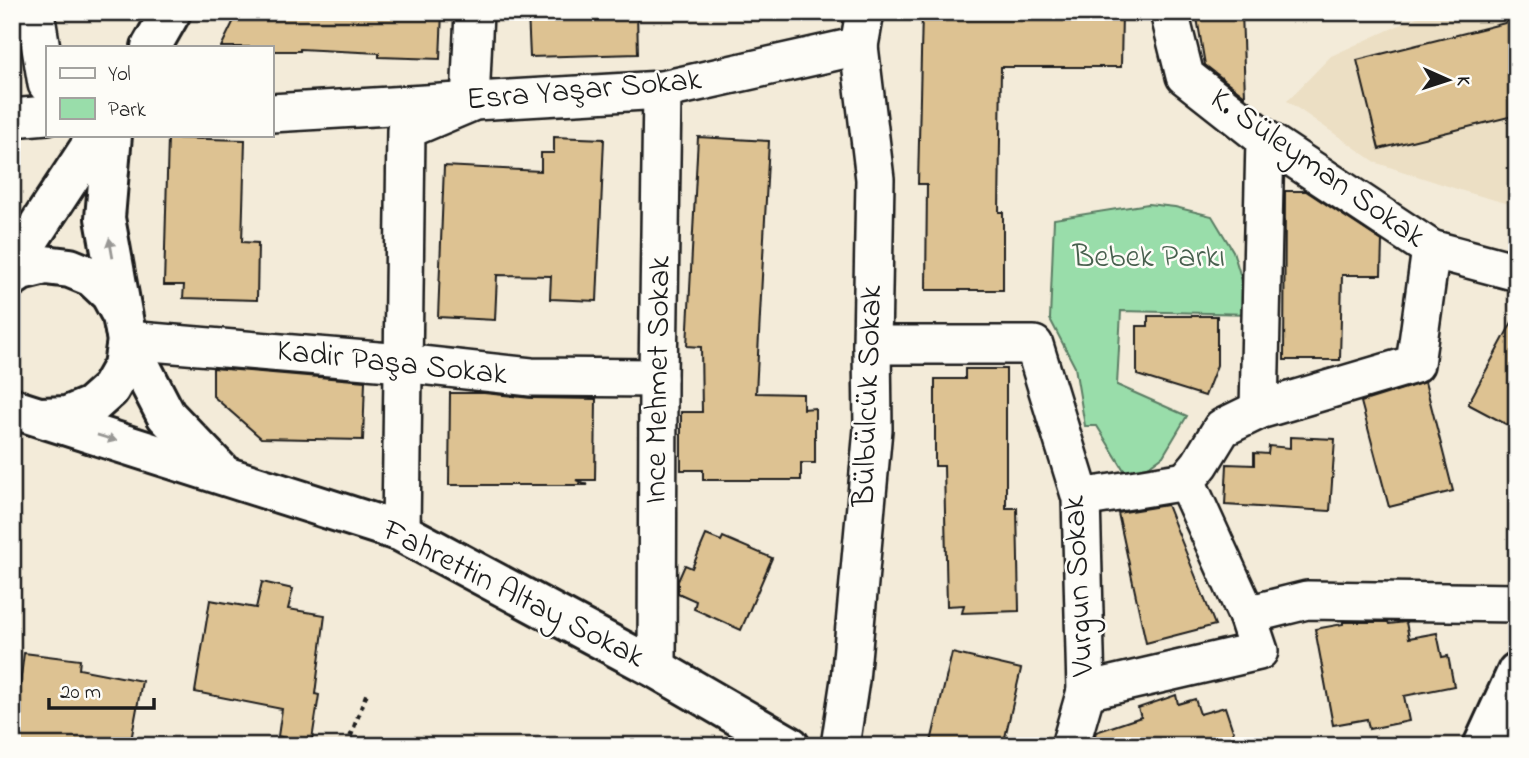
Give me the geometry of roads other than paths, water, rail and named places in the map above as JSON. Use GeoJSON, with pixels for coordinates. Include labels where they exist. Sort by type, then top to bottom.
{"type":"FeatureCollection","features":[{"type":"Feature","properties":{"kind":"street"},"geometry":{"type":"LineString","coordinates":[[35,12],[46,78]]}},
{"type":"Feature","properties":{"kind":"street"},"geometry":{"type":"LineString","coordinates":[[151,46],[171,12]]}},
{"type":"Feature","properties":{"kind":"street"},"geometry":{"type":"LineString","coordinates":[[401,532],[406,130],[470,103],[474,12]]}},
{"type":"Feature","properties":{"kind":"street","name":"K. Süleyman Sokak"},"geometry":{"type":"LineString","coordinates":[[1169,12],[1185,76],[1265,139],[1431,249],[1517,272]]}},
{"type":"Feature","properties":{"kind":"street","name":"Esra Yaşar Sokak"},"geometry":{"type":"LineString","coordinates":[[273,113],[662,90],[862,29]]}},
{"type":"Feature","properties":{"kind":"street","name":"Bülbülcük Sokak"},"geometry":{"type":"LineString","coordinates":[[840,746],[849,680],[873,429],[875,178],[862,29]]}},
{"type":"Feature","properties":{"kind":"street","name":"Ince Mehmet Sokak"},"geometry":{"type":"LineString","coordinates":[[657,669],[662,90]]}},
{"type":"Feature","properties":{"kind":"street"},"geometry":{"type":"LineString","coordinates":[[12,118],[46,115]]}},
{"type":"Feature","properties":{"kind":"street"},"geometry":{"type":"LineString","coordinates":[[12,266],[97,136]]}},
{"type":"Feature","properties":{"kind":"street"},"geometry":{"type":"LineString","coordinates":[[22,412],[67,416],[92,406],[110,388],[123,366],[127,340],[106,218],[112,136]]}},
{"type":"Feature","properties":{"kind":"street"},"geometry":{"type":"LineString","coordinates":[[1259,410],[1265,139]]}},
{"type":"Feature","properties":{"kind":"street"},"geometry":{"type":"LineString","coordinates":[[1081,498],[1186,481],[1222,428],[1259,410],[1415,364],[1431,249]]}},
{"type":"Feature","properties":{"kind":"street"},"geometry":{"type":"LineString","coordinates":[[12,277],[21,271],[45,265],[70,268],[92,277],[110,294],[122,316],[127,340],[166,415],[223,474]]}},
{"type":"Feature","properties":{"kind":"street","name":"Kadir Paşa Sokak"},"geometry":{"type":"LineString","coordinates":[[127,340],[402,362],[531,377],[658,378]]}},
{"type":"Feature","properties":{"kind":"street","name":"Vurgun Sokak"},"geometry":{"type":"LineString","coordinates":[[872,345],[1034,345],[1081,498],[1086,691],[1070,746]]}},
{"type":"Feature","properties":{"kind":"street","name":"Fahrettin Altay Sokak"},"geometry":{"type":"LineString","coordinates":[[22,412],[401,532],[657,669],[790,746]]}},
{"type":"Feature","properties":{"kind":"street"},"geometry":{"type":"LineString","coordinates":[[1086,691],[1259,651],[1247,615],[1186,481]]}},
{"type":"Feature","properties":{"kind":"street"},"geometry":{"type":"LineString","coordinates":[[1247,615],[1307,600],[1517,603]]}},
{"type":"Feature","properties":{"kind":"street"},"geometry":{"type":"LineString","coordinates":[[1487,740],[1517,672]]}},
{"type":"Feature","properties":{"kind":"park label","name":"Bebek Parkı"},"geometry":{"type":"Point","coordinates":[1149,258]}}]}
